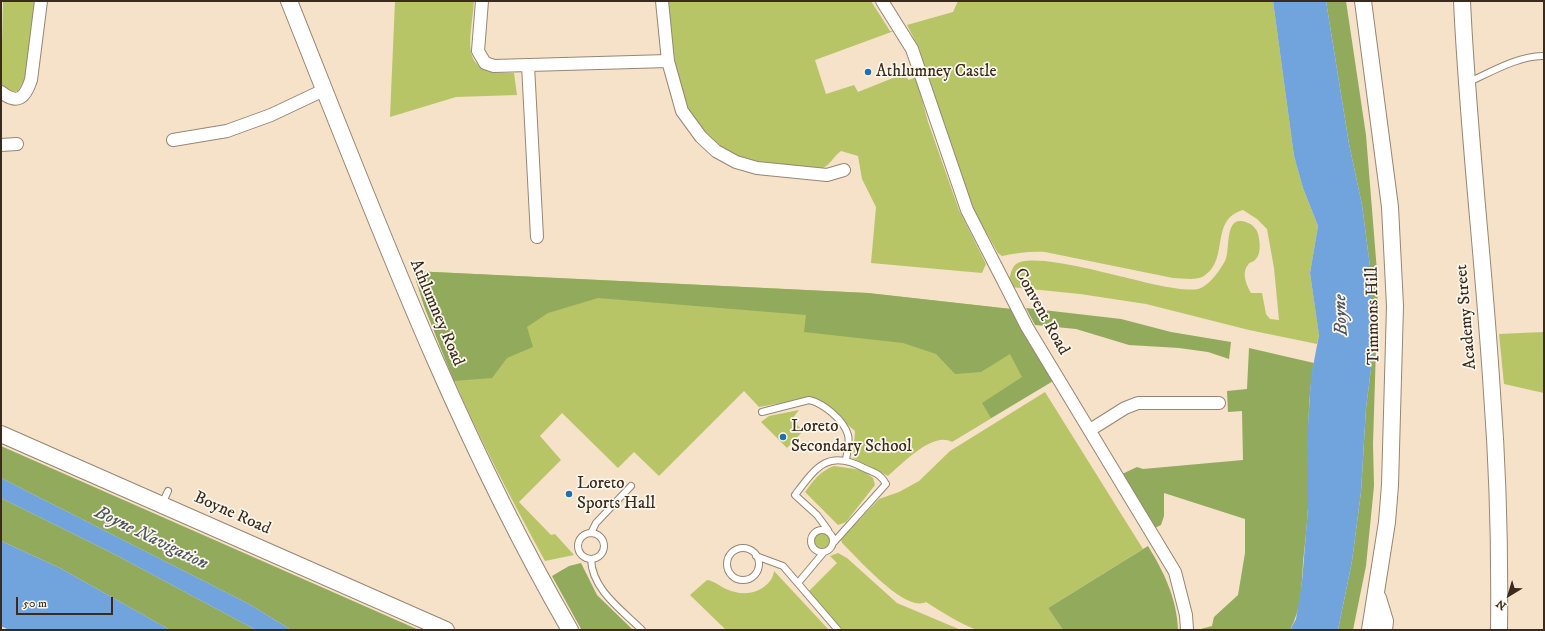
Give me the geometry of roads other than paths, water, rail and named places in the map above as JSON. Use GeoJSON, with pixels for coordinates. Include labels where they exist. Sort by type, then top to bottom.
{"type":"FeatureCollection","features":[{"type":"Feature","properties":{"kind":"main road","name":"Athlumney Road"},"geometry":{"type":"LineString","coordinates":[[289,1],[402,283],[451,397],[538,574],[570,630]]}},
{"type":"Feature","properties":{"kind":"main road","name":"Timmons Hill"},"geometry":{"type":"LineString","coordinates":[[1363,1],[1390,207],[1395,306],[1390,485],[1387,522],[1370,630]]}},
{"type":"Feature","properties":{"kind":"main road","name":"Academy Street"},"geometry":{"type":"LineString","coordinates":[[1462,1],[1466,84],[1492,393],[1500,563],[1500,630]]}},
{"type":"Feature","properties":{"kind":"main road","name":"Boyne Road"},"geometry":{"type":"LineString","coordinates":[[1,434],[165,498],[446,630]]}},
{"type":"Feature","properties":{"kind":"main road"},"geometry":{"type":"LineString","coordinates":[[1376,594],[1385,621],[1384,630]]}},
{"type":"Feature","properties":{"kind":"street"},"geometry":{"type":"LineString","coordinates":[[1,92],[8,97],[15,99],[21,98],[27,90],[31,80],[42,1]]}},
{"type":"Feature","properties":{"kind":"street"},"geometry":{"type":"LineString","coordinates":[[482,1],[478,51],[480,57],[485,63],[494,66],[668,61]]}},
{"type":"Feature","properties":{"kind":"street"},"geometry":{"type":"LineString","coordinates":[[662,1],[668,61],[682,111],[701,137],[716,151],[736,162],[757,168],[827,175],[844,170]]}},
{"type":"Feature","properties":{"kind":"street","name":"Convent Road"},"geometry":{"type":"LineString","coordinates":[[882,1],[912,49],[967,210],[1028,327],[1175,572],[1186,615],[1187,630]]}},
{"type":"Feature","properties":{"kind":"street"},"geometry":{"type":"LineString","coordinates":[[528,65],[537,237]]}},
{"type":"Feature","properties":{"kind":"street"},"geometry":{"type":"LineString","coordinates":[[173,140],[227,131],[271,115],[324,90]]}},
{"type":"Feature","properties":{"kind":"street"},"geometry":{"type":"LineString","coordinates":[[1,145],[17,144]]}},
{"type":"Feature","properties":{"kind":"street"},"geometry":{"type":"LineString","coordinates":[[1090,430],[1125,408],[1138,403],[1219,403]]}},
{"type":"Feature","properties":{"kind":"lane"},"geometry":{"type":"LineString","coordinates":[[1466,84],[1508,65],[1535,56],[1544,56]]}},
{"type":"Feature","properties":{"kind":"lane"},"geometry":{"type":"LineString","coordinates":[[762,412],[809,400],[816,401],[844,424],[848,436],[846,460]]}},
{"type":"Feature","properties":{"kind":"lane"},"geometry":{"type":"LineString","coordinates":[[828,530],[820,529],[814,532],[811,537],[811,545],[818,552],[829,551],[834,542],[886,484],[881,476],[846,460],[828,460],[809,476],[795,495],[817,515],[833,536],[834,542]]}},
{"type":"Feature","properties":{"kind":"lane"},"geometry":{"type":"LineString","coordinates":[[591,533],[596,523],[631,486]]}},
{"type":"Feature","properties":{"kind":"lane"},"geometry":{"type":"LineString","coordinates":[[591,533],[599,536],[604,545],[601,554],[597,558],[591,559],[582,557],[577,548],[580,538],[584,534],[591,533]]}},
{"type":"Feature","properties":{"kind":"lane"},"geometry":{"type":"LineString","coordinates":[[756,556],[758,566],[757,571],[750,578],[740,580],[728,571],[727,561],[732,552],[737,549],[748,549],[756,556],[783,566],[838,630]]}},
{"type":"Feature","properties":{"kind":"lane"},"geometry":{"type":"LineString","coordinates":[[798,583],[824,552]]}},
{"type":"Feature","properties":{"kind":"lane"},"geometry":{"type":"LineString","coordinates":[[591,559],[591,565],[602,590],[642,630]]}},
{"type":"Feature","properties":{"kind":"water","name":"Boyne"},"geometry":{"type":"Polygon","coordinates":[[[1273,1],[1326,1],[1349,144],[1362,205],[1371,274],[1374,345],[1366,408],[1361,492],[1352,561],[1338,630],[1290,630],[1296,619],[1302,582],[1308,508],[1307,442],[1311,377],[1319,335],[1310,273],[1318,226],[1303,188],[1294,156],[1273,1]]]}},
{"type":"Feature","properties":{"kind":"water"},"geometry":{"type":"Polygon","coordinates":[[[1,478],[249,604],[291,630],[256,630],[114,554],[1,498],[1,478]]]}},
{"type":"Feature","properties":{"kind":"water"},"geometry":{"type":"Polygon","coordinates":[[[1,541],[60,568],[170,630],[9,630],[1,626],[1,541]]]}},
{"type":"Feature","properties":{"kind":"place","name":"Athlumney Castle"},"geometry":{"type":"Point","coordinates":[868,72]}},
{"type":"Feature","properties":{"kind":"place","name":"Loreto Secondary School"},"geometry":{"type":"Point","coordinates":[783,437]}},
{"type":"Feature","properties":{"kind":"place","name":"Loreto Sports Hall"},"geometry":{"type":"Point","coordinates":[569,494]}},
{"type":"Feature","properties":{"kind":"water label","name":"Boyne Navigation"},"geometry":{"type":"Point","coordinates":[151,539]}}]}
